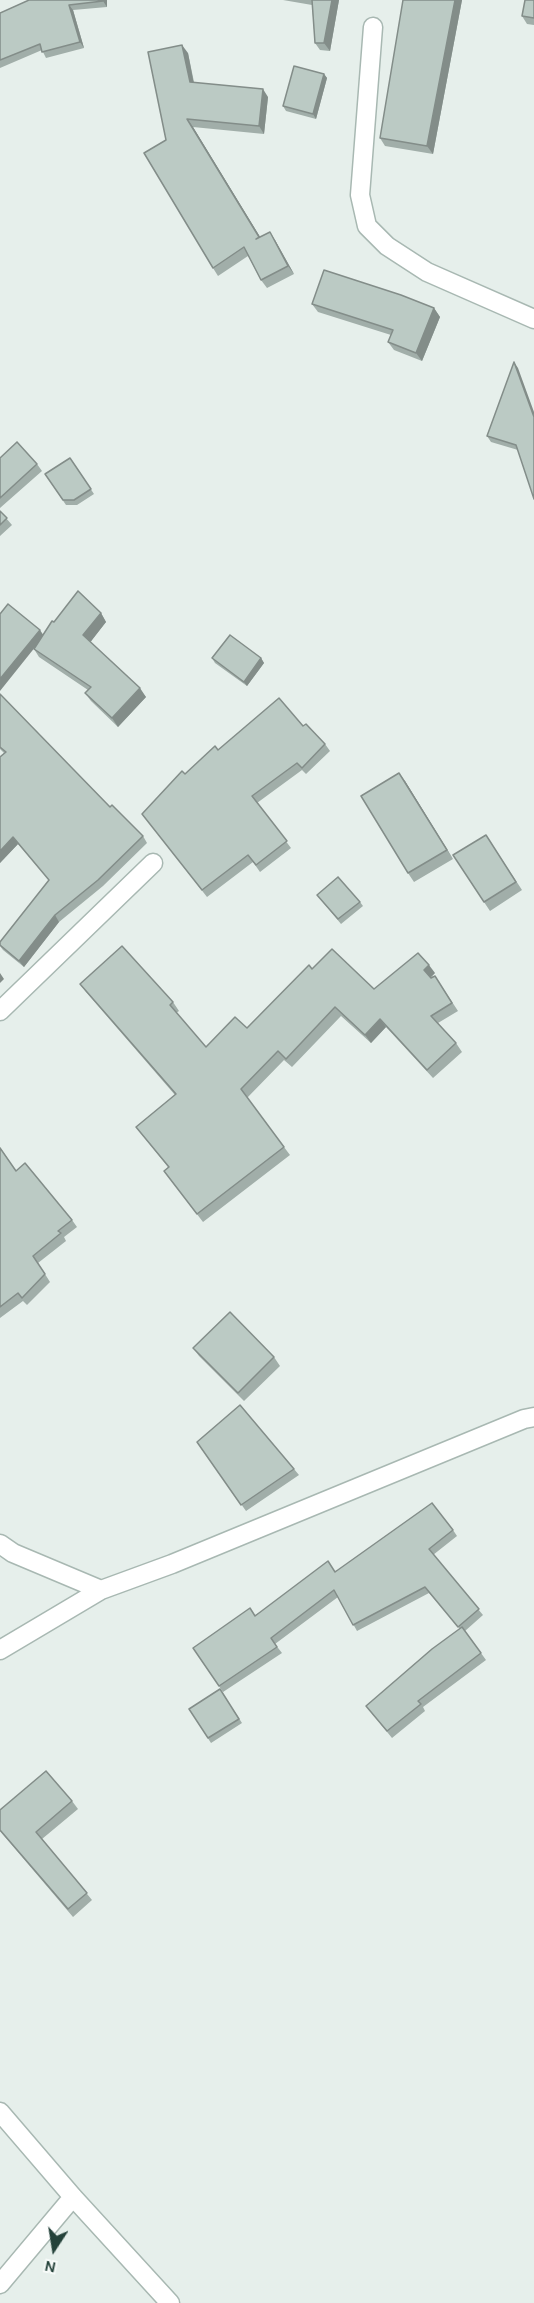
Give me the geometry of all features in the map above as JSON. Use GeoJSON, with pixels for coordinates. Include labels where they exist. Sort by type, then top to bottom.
{"type":"FeatureCollection","features":[{"type":"Feature","properties":{"kind":"street"},"geometry":{"type":"LineString","coordinates":[[373,27],[360,195],[367,226],[387,246],[427,272],[534,319]]}},
{"type":"Feature","properties":{"kind":"street"},"geometry":{"type":"LineString","coordinates":[[0,1011],[153,863]]}},
{"type":"Feature","properties":{"kind":"street"},"geometry":{"type":"LineString","coordinates":[[0,1650],[101,1590],[172,1564],[524,1419],[534,1417]]}},
{"type":"Feature","properties":{"kind":"street"},"geometry":{"type":"LineString","coordinates":[[0,1544],[13,1553],[101,1590]]}},
{"type":"Feature","properties":{"kind":"street"},"geometry":{"type":"LineString","coordinates":[[0,2112],[73,2197],[170,2303]]}},
{"type":"Feature","properties":{"kind":"street"},"geometry":{"type":"LineString","coordinates":[[0,2284],[73,2197]]}},
{"type":"Feature","properties":{"kind":"building"},"geometry":{"type":"Polygon","coordinates":[[[29,0],[103,1],[69,5],[80,42],[42,52],[40,44],[0,60],[0,13],[29,0]]]}},
{"type":"Feature","properties":{"kind":"building"},"geometry":{"type":"Polygon","coordinates":[[[312,0],[332,0],[324,43],[315,43],[312,0]]]}},
{"type":"Feature","properties":{"kind":"building"},"geometry":{"type":"Polygon","coordinates":[[[403,0],[455,0],[427,146],[380,138],[403,0]]]}},
{"type":"Feature","properties":{"kind":"building"},"geometry":{"type":"Polygon","coordinates":[[[525,0],[534,0],[534,18],[522,16],[525,0]]]}},
{"type":"Feature","properties":{"kind":"building"},"geometry":{"type":"Polygon","coordinates":[[[182,45],[190,82],[263,89],[259,126],[187,119],[259,237],[256,239],[270,232],[288,266],[261,280],[244,247],[213,268],[144,153],[166,140],[148,52],[182,45]]]}},
{"type":"Feature","properties":{"kind":"building"},"geometry":{"type":"Polygon","coordinates":[[[294,66],[324,74],[313,114],[283,106],[294,66]]]}},
{"type":"Feature","properties":{"kind":"building"},"geometry":{"type":"Polygon","coordinates":[[[324,270],[434,308],[416,353],[388,342],[393,330],[312,304],[324,270]]]}},
{"type":"Feature","properties":{"kind":"building"},"geometry":{"type":"Polygon","coordinates":[[[514,362],[534,417],[534,499],[516,445],[487,436],[514,362]]]}},
{"type":"Feature","properties":{"kind":"building"},"geometry":{"type":"Polygon","coordinates":[[[17,442],[37,464],[0,498],[0,458],[17,442]]]}},
{"type":"Feature","properties":{"kind":"building"},"geometry":{"type":"Polygon","coordinates":[[[70,458],[91,489],[74,500],[63,500],[45,474],[70,458]]]}},
{"type":"Feature","properties":{"kind":"building"},"geometry":{"type":"Polygon","coordinates":[[[0,511],[7,518],[0,525],[0,511]]]}},
{"type":"Feature","properties":{"kind":"building"},"geometry":{"type":"Polygon","coordinates":[[[78,591],[101,613],[83,635],[140,688],[112,718],[85,693],[91,687],[34,649],[52,621],[54,622],[78,591]]]}},
{"type":"Feature","properties":{"kind":"building"},"geometry":{"type":"Polygon","coordinates":[[[8,604],[40,630],[0,679],[0,614],[8,604]]]}},
{"type":"Feature","properties":{"kind":"building"},"geometry":{"type":"Polygon","coordinates":[[[230,635],[261,658],[244,682],[212,658],[230,635]]]}},
{"type":"Feature","properties":{"kind":"building"},"geometry":{"type":"Polygon","coordinates":[[[0,694],[110,807],[112,805],[143,836],[98,880],[55,915],[19,961],[0,945],[0,942],[49,880],[13,837],[0,851],[0,757],[6,752],[0,747],[0,694]]]}},
{"type":"Feature","properties":{"kind":"building"},"geometry":{"type":"Polygon","coordinates":[[[279,698],[303,726],[306,724],[325,744],[302,768],[297,763],[252,796],[287,841],[256,865],[248,855],[202,890],[142,814],[182,771],[185,774],[215,746],[218,750],[279,698]]]}},
{"type":"Feature","properties":{"kind":"building"},"geometry":{"type":"Polygon","coordinates":[[[399,773],[447,850],[408,873],[361,796],[399,773]]]}},
{"type":"Feature","properties":{"kind":"building"},"geometry":{"type":"Polygon","coordinates":[[[486,835],[516,882],[484,902],[453,855],[486,835]]]}},
{"type":"Feature","properties":{"kind":"building"},"geometry":{"type":"Polygon","coordinates":[[[338,877],[360,902],[338,919],[317,895],[338,877]]]}},
{"type":"Feature","properties":{"kind":"building"},"geometry":{"type":"Polygon","coordinates":[[[122,946],[173,1002],[170,1005],[206,1047],[235,1017],[247,1028],[309,965],[312,969],[332,949],[374,989],[418,953],[429,965],[424,970],[431,978],[435,976],[452,1003],[431,1016],[456,1043],[427,1070],[380,1019],[365,1035],[335,1007],[286,1059],[278,1051],[241,1089],[284,1147],[197,1214],[164,1171],[169,1167],[136,1127],[176,1094],[80,984],[122,946]]]}},
{"type":"Feature","properties":{"kind":"building"},"geometry":{"type":"Polygon","coordinates":[[[0,1148],[16,1171],[25,1163],[72,1220],[58,1231],[61,1233],[33,1256],[45,1274],[22,1298],[18,1293],[0,1307],[0,1148]]]}},
{"type":"Feature","properties":{"kind":"building"},"geometry":{"type":"Polygon","coordinates":[[[230,1312],[274,1357],[238,1393],[193,1348],[230,1312]]]}},
{"type":"Feature","properties":{"kind":"building"},"geometry":{"type":"Polygon","coordinates":[[[240,1405],[294,1469],[241,1505],[197,1442],[240,1405]]]}},
{"type":"Feature","properties":{"kind":"building"},"geometry":{"type":"Polygon","coordinates":[[[432,1503],[453,1530],[429,1549],[479,1609],[458,1627],[425,1587],[353,1625],[334,1590],[271,1638],[277,1647],[219,1686],[193,1648],[250,1608],[255,1616],[328,1561],[335,1572],[432,1503]]]}},
{"type":"Feature","properties":{"kind":"building"},"geometry":{"type":"Polygon","coordinates":[[[462,1627],[481,1653],[418,1701],[421,1704],[387,1731],[366,1706],[432,1649],[462,1627]]]}},
{"type":"Feature","properties":{"kind":"building"},"geometry":{"type":"Polygon","coordinates":[[[220,1689],[239,1719],[208,1738],[189,1709],[220,1689]]]}},
{"type":"Feature","properties":{"kind":"building"},"geometry":{"type":"Polygon","coordinates":[[[46,1771],[72,1801],[36,1832],[87,1893],[68,1909],[0,1830],[0,1810],[46,1771]]]}}]}
